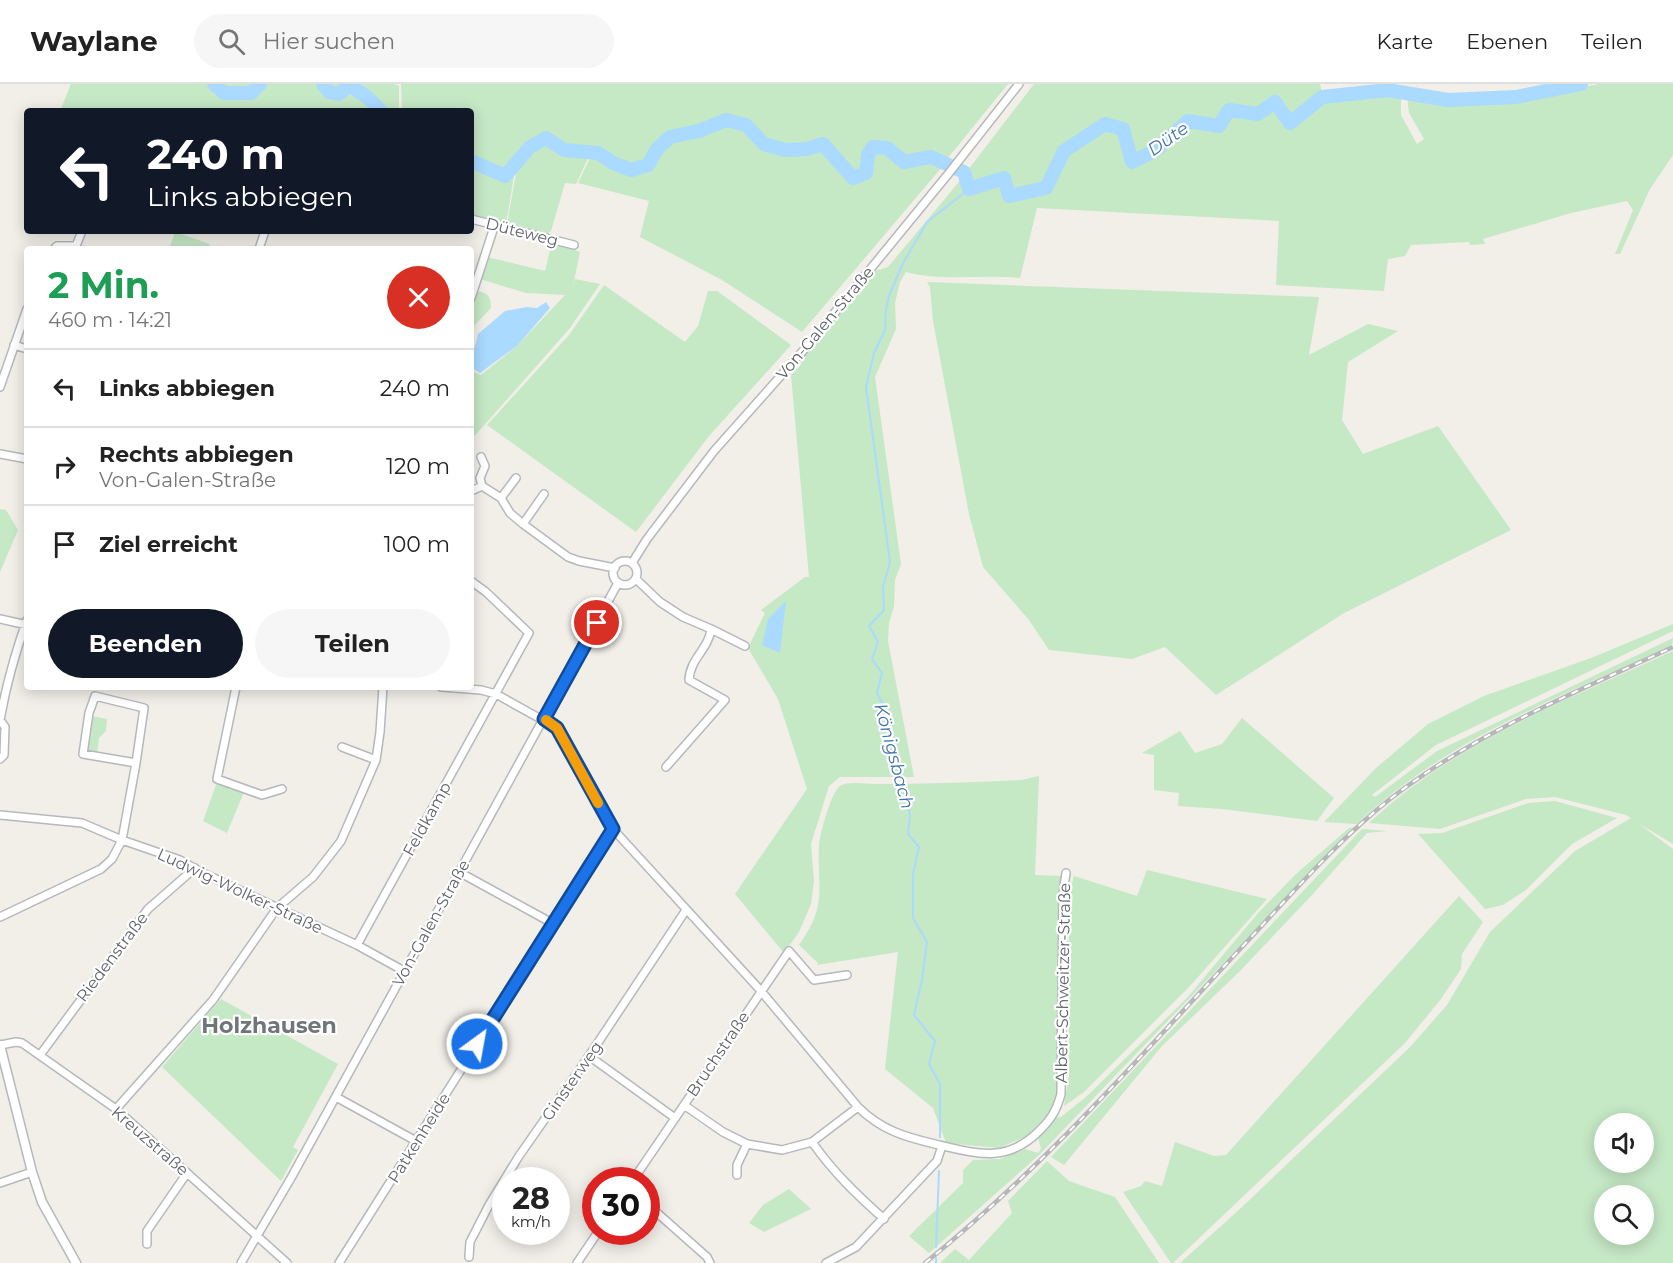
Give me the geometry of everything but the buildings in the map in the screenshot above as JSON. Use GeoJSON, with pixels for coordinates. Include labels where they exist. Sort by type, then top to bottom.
{"type":"FeatureCollection","features":[{"type":"Feature","properties":{"kind":"street","name":"Von-Galen-Straße"},"geometry":{"type":"LineString","coordinates":[[632,563],[647,539],[714,451],[808,345],[1019,84]]}},
{"type":"Feature","properties":{"kind":"street","name":"Düteweg"},"geometry":{"type":"LineString","coordinates":[[474,220],[574,245]]}},
{"type":"Feature","properties":{"kind":"street"},"geometry":{"type":"LineString","coordinates":[[474,289],[495,224]]}},
{"type":"Feature","properties":{"kind":"street"},"geometry":{"type":"LineString","coordinates":[[0,387],[24,318]]}},
{"type":"Feature","properties":{"kind":"street"},"geometry":{"type":"LineString","coordinates":[[15,345],[24,348]]}},
{"type":"Feature","properties":{"kind":"street"},"geometry":{"type":"LineString","coordinates":[[0,454],[24,458]]}},
{"type":"Feature","properties":{"kind":"street"},"geometry":{"type":"LineString","coordinates":[[481,457],[485,466],[480,478],[482,486],[501,498],[510,513],[523,524],[568,556],[579,561],[615,568]]}},
{"type":"Feature","properties":{"kind":"street"},"geometry":{"type":"LineString","coordinates":[[501,498],[516,478]]}},
{"type":"Feature","properties":{"kind":"street"},"geometry":{"type":"LineString","coordinates":[[474,490],[482,486]]}},
{"type":"Feature","properties":{"kind":"street"},"geometry":{"type":"LineString","coordinates":[[523,524],[544,494]]}},
{"type":"Feature","properties":{"kind":"street"},"geometry":{"type":"LineString","coordinates":[[624,561],[632,563],[636,567],[636,579],[631,584],[618,583],[615,579],[615,568],[624,561]]}},
{"type":"Feature","properties":{"kind":"street"},"geometry":{"type":"LineString","coordinates":[[636,579],[660,602],[683,616],[745,646]]}},
{"type":"Feature","properties":{"kind":"street","name":"Feldkamp"},"geometry":{"type":"LineString","coordinates":[[357,945],[529,633],[474,583]]}},
{"type":"Feature","properties":{"kind":"street","name":"Von-Galen-Straße"},"geometry":{"type":"LineString","coordinates":[[241,1263],[336,1096],[618,583]]}},
{"type":"Feature","properties":{"kind":"street"},"geometry":{"type":"LineString","coordinates":[[0,619],[24,623]]}},
{"type":"Feature","properties":{"kind":"street"},"geometry":{"type":"LineString","coordinates":[[0,759],[4,754],[5,727],[0,720],[5,689],[24,629]]}},
{"type":"Feature","properties":{"kind":"street"},"geometry":{"type":"LineString","coordinates":[[666,767],[724,700],[689,680],[689,668],[710,638],[711,629]]}},
{"type":"Feature","properties":{"kind":"street","name":"Albert-Schweitzer-Straße"},"geometry":{"type":"LineString","coordinates":[[474,689],[496,694],[557,728],[613,829],[760,991],[858,1107],[890,1132],[973,1154],[993,1155],[1012,1150],[1030,1141],[1053,1117],[1061,1094],[1063,893],[1066,873]]}},
{"type":"Feature","properties":{"kind":"street"},"geometry":{"type":"LineString","coordinates":[[235,690],[217,779],[262,795],[282,789]]}},
{"type":"Feature","properties":{"kind":"street"},"geometry":{"type":"LineString","coordinates":[[116,1109],[213,1000],[277,908],[314,877],[341,841],[376,760],[383,690]]}},
{"type":"Feature","properties":{"kind":"street"},"geometry":{"type":"LineString","coordinates":[[0,917],[101,869],[112,859],[122,840],[136,763],[144,708],[95,696],[89,713],[83,754],[136,763]]}},
{"type":"Feature","properties":{"kind":"street"},"geometry":{"type":"LineString","coordinates":[[342,747],[376,760]]}},
{"type":"Feature","properties":{"kind":"street","name":"Ludwig-Wolker-Straße"},"geometry":{"type":"LineString","coordinates":[[0,815],[82,823],[180,860],[357,945],[404,971]]}},
{"type":"Feature","properties":{"kind":"street","name":"Patkenheide"},"geometry":{"type":"LineString","coordinates":[[339,1263],[613,829]]}},
{"type":"Feature","properties":{"kind":"street","name":"Riedenstraße"},"geometry":{"type":"LineString","coordinates":[[40,1055],[148,909],[195,868]]}},
{"type":"Feature","properties":{"kind":"street"},"geometry":{"type":"LineString","coordinates":[[459,872],[552,923]]}},
{"type":"Feature","properties":{"kind":"street","name":"Ginsterweg"},"geometry":{"type":"LineString","coordinates":[[469,1257],[470,1242],[489,1205],[519,1156],[686,910]]}},
{"type":"Feature","properties":{"kind":"street"},"geometry":{"type":"LineString","coordinates":[[760,991],[789,951],[814,980],[847,975]]}},
{"type":"Feature","properties":{"kind":"street","name":"Bruchstraße"},"geometry":{"type":"LineString","coordinates":[[642,1167],[760,991]]}},
{"type":"Feature","properties":{"kind":"street","name":"Kreuzstraße"},"geometry":{"type":"LineString","coordinates":[[0,1045],[22,1043],[116,1109],[287,1263]]}},
{"type":"Feature","properties":{"kind":"street"},"geometry":{"type":"LineString","coordinates":[[0,1045],[32,1172],[42,1202],[76,1263]]}},
{"type":"Feature","properties":{"kind":"street"},"geometry":{"type":"LineString","coordinates":[[589,1056],[675,1118]]}},
{"type":"Feature","properties":{"kind":"street"},"geometry":{"type":"LineString","coordinates":[[336,1096],[417,1141]]}},
{"type":"Feature","properties":{"kind":"street"},"geometry":{"type":"LineString","coordinates":[[684,1105],[723,1132],[747,1144],[782,1149],[812,1143],[858,1107]]}},
{"type":"Feature","properties":{"kind":"street"},"geometry":{"type":"LineString","coordinates":[[812,1143],[830,1168],[884,1219]]}},
{"type":"Feature","properties":{"kind":"street"},"geometry":{"type":"LineString","coordinates":[[737,1174],[737,1165],[747,1144]]}},
{"type":"Feature","properties":{"kind":"street"},"geometry":{"type":"LineString","coordinates":[[826,1263],[856,1247],[884,1219],[937,1161],[942,1146]]}},
{"type":"Feature","properties":{"kind":"street"},"geometry":{"type":"LineString","coordinates":[[0,1183],[32,1172]]}},
{"type":"Feature","properties":{"kind":"street"},"geometry":{"type":"LineString","coordinates":[[147,1244],[147,1231],[187,1173]]}},
{"type":"Feature","properties":{"kind":"street"},"geometry":{"type":"LineString","coordinates":[[660,1215],[707,1257],[710,1263]]}},
{"type":"Feature","properties":{"kind":"street"},"geometry":{"type":"LineString","coordinates":[[577,1263],[589,1245]]}},
{"type":"Feature","properties":{"kind":"green space"},"geometry":{"type":"Polygon","coordinates":[[[71,84],[393,84],[399,86],[399,108],[61,108],[71,84]]]}},
{"type":"Feature","properties":{"kind":"green space"},"geometry":{"type":"Polygon","coordinates":[[[401,84],[1008,84],[947,159],[932,152],[905,158],[888,144],[871,142],[863,153],[861,170],[854,173],[824,140],[792,145],[767,140],[750,121],[725,115],[696,127],[669,132],[656,144],[646,161],[631,165],[613,159],[598,149],[565,148],[545,136],[527,144],[504,172],[474,160],[474,108],[402,108],[401,84]]]}},
{"type":"Feature","properties":{"kind":"green space"},"geometry":{"type":"Polygon","coordinates":[[[1034,84],[1320,84],[1322,93],[1392,86],[1390,92],[1401,95],[1401,115],[1417,144],[1424,139],[1409,113],[1407,95],[1449,102],[1517,99],[1599,84],[1673,84],[1673,155],[1650,189],[1620,254],[1615,254],[1633,210],[1627,201],[1571,213],[1483,239],[1485,244],[1470,245],[1469,242],[1411,245],[1405,256],[1388,259],[1384,291],[1276,285],[1279,221],[1037,208],[1020,278],[935,277],[906,272],[900,282],[895,303],[896,329],[875,377],[901,564],[895,580],[894,606],[889,623],[888,641],[914,777],[840,777],[829,786],[811,844],[814,881],[811,904],[799,932],[784,953],[735,894],[807,789],[778,699],[748,648],[765,613],[761,610],[805,577],[809,577],[791,375],[800,366],[803,355],[875,271],[888,267],[958,183],[1034,84]]]}},
{"type":"Feature","properties":{"kind":"green space"},"geometry":{"type":"Polygon","coordinates":[[[729,124],[745,129],[761,148],[784,155],[808,154],[822,149],[850,182],[870,176],[871,156],[875,150],[886,151],[904,166],[931,160],[942,167],[802,332],[722,280],[640,237],[649,201],[578,183],[591,156],[600,158],[627,173],[651,170],[666,145],[705,135],[729,124]]]}},
{"type":"Feature","properties":{"kind":"green space"},"geometry":{"type":"Polygon","coordinates":[[[546,138],[564,150],[590,154],[576,184],[565,183],[551,231],[547,234],[507,224],[518,162],[530,147],[546,138]]]}},
{"type":"Feature","properties":{"kind":"green space"},"geometry":{"type":"Polygon","coordinates":[[[474,167],[506,180],[515,170],[506,224],[474,216],[474,167]]]}},
{"type":"Feature","properties":{"kind":"green space"},"geometry":{"type":"Polygon","coordinates":[[[174,234],[210,244],[209,246],[170,246],[174,234]]]}},
{"type":"Feature","properties":{"kind":"green space"},"geometry":{"type":"Polygon","coordinates":[[[552,242],[580,252],[572,291],[575,279],[600,284],[570,328],[474,437],[474,372],[481,375],[517,346],[565,295],[526,293],[480,279],[487,257],[545,271],[552,242]]]}},
{"type":"Feature","properties":{"kind":"green space"},"geometry":{"type":"Polygon","coordinates":[[[927,282],[1319,297],[1309,355],[1368,324],[1398,331],[1348,362],[1342,420],[1363,454],[1438,426],[1511,530],[1344,613],[1216,695],[1165,647],[1132,659],[1049,650],[1029,620],[983,567],[969,514],[933,321],[930,287],[927,282]]]}},
{"type":"Feature","properties":{"kind":"green space"},"geometry":{"type":"Polygon","coordinates":[[[604,285],[685,342],[698,326],[708,291],[717,291],[791,345],[709,436],[636,532],[487,425],[569,335],[604,285]]]}},
{"type":"Feature","properties":{"kind":"green space"},"geometry":{"type":"Polygon","coordinates":[[[477,291],[484,293],[488,296],[491,308],[474,326],[474,298],[477,291]]]}},
{"type":"Feature","properties":{"kind":"green space"},"geometry":{"type":"Polygon","coordinates":[[[0,509],[6,510],[18,530],[0,572],[0,509]]]}},
{"type":"Feature","properties":{"kind":"green space"},"geometry":{"type":"Polygon","coordinates":[[[1673,624],[1673,631],[1436,745],[1372,795],[1375,797],[1437,751],[1673,638],[1672,646],[1547,702],[1466,744],[1391,794],[1357,824],[1324,822],[1376,768],[1428,724],[1484,696],[1591,658],[1673,624]]]}},
{"type":"Feature","properties":{"kind":"green space"},"geometry":{"type":"Polygon","coordinates":[[[1673,651],[1673,844],[1638,823],[1673,849],[1673,1263],[1180,1263],[1410,1047],[1447,1005],[1490,932],[1575,851],[1631,818],[1555,797],[1526,799],[1440,829],[1369,823],[1402,794],[1438,769],[1513,725],[1673,651]]]}},
{"type":"Feature","properties":{"kind":"green space"},"geometry":{"type":"Polygon","coordinates":[[[91,716],[107,719],[106,731],[99,738],[97,754],[86,752],[91,716]]]}},
{"type":"Feature","properties":{"kind":"green space"},"geometry":{"type":"Polygon","coordinates":[[[1242,718],[1334,798],[1317,821],[1178,806],[1179,793],[1154,790],[1154,755],[1142,753],[1180,731],[1195,753],[1222,744],[1242,718]]]}},
{"type":"Feature","properties":{"kind":"green space"},"geometry":{"type":"Polygon","coordinates":[[[1039,776],[1035,875],[1062,876],[1059,893],[1057,1092],[1048,1114],[1027,1136],[999,1148],[946,1143],[933,1108],[885,1069],[898,952],[817,965],[818,963],[799,945],[818,907],[821,832],[833,796],[843,784],[1022,780],[1039,776]]]}},
{"type":"Feature","properties":{"kind":"green space"},"geometry":{"type":"Polygon","coordinates":[[[217,782],[244,792],[227,833],[203,821],[217,782]]]}},
{"type":"Feature","properties":{"kind":"green space"},"geometry":{"type":"Polygon","coordinates":[[[1555,801],[1617,818],[1572,844],[1526,890],[1503,905],[1485,909],[1418,834],[1442,833],[1528,803],[1555,801]]]}},
{"type":"Feature","properties":{"kind":"green space"},"geometry":{"type":"Polygon","coordinates":[[[1354,827],[1039,1155],[929,1253],[909,1236],[963,1183],[963,1170],[973,1160],[1000,1159],[1025,1149],[1038,1153],[1041,1149],[1038,1137],[1054,1118],[1061,1117],[1086,1097],[1187,998],[1259,912],[1296,874],[1349,828],[1354,827]]]}},
{"type":"Feature","properties":{"kind":"green space"},"geometry":{"type":"Polygon","coordinates":[[[1362,829],[1387,831],[1367,833],[1240,971],[1162,1046],[1064,1165],[1051,1157],[1362,829]]]}},
{"type":"Feature","properties":{"kind":"green space"},"geometry":{"type":"Polygon","coordinates":[[[1147,870],[1267,899],[1190,986],[1084,1092],[1064,1106],[1069,1076],[1069,893],[1074,876],[1137,896],[1147,870]]]}},
{"type":"Feature","properties":{"kind":"green space"},"geometry":{"type":"Polygon","coordinates":[[[1459,896],[1483,922],[1462,954],[1461,969],[1441,999],[1405,1043],[1171,1263],[1123,1192],[1141,1186],[1145,1181],[1162,1186],[1175,1142],[1214,1156],[1226,1155],[1459,896]]]}},
{"type":"Feature","properties":{"kind":"green space"},"geometry":{"type":"Polygon","coordinates":[[[221,999],[338,1064],[293,1147],[298,1150],[281,1181],[162,1067],[221,999]]]}},
{"type":"Feature","properties":{"kind":"green space"},"geometry":{"type":"Polygon","coordinates":[[[1047,1161],[1069,1181],[1115,1197],[1159,1263],[940,1263],[955,1249],[969,1260],[1012,1213],[1008,1201],[1047,1161]]]}},
{"type":"Feature","properties":{"kind":"green space"},"geometry":{"type":"Polygon","coordinates":[[[789,1189],[811,1209],[764,1232],[749,1223],[763,1205],[789,1189]]]}},
{"type":"Feature","properties":{"kind":"water"},"geometry":{"type":"Polygon","coordinates":[[[546,302],[550,308],[517,346],[480,373],[474,369],[474,350],[478,334],[505,311],[527,307],[537,308],[546,302]]]}},
{"type":"Feature","properties":{"kind":"water"},"geometry":{"type":"Polygon","coordinates":[[[786,601],[780,653],[762,645],[768,619],[786,601]]]}},
{"type":"Feature","properties":{"kind":"waterway","name":"Düte"},"geometry":{"type":"LineString","coordinates":[[214,84],[224,93],[251,93],[260,84]]}},
{"type":"Feature","properties":{"kind":"waterway","name":"Düte"},"geometry":{"type":"LineString","coordinates":[[323,84],[329,92],[339,94],[349,85],[378,108]]}},
{"type":"Feature","properties":{"kind":"waterway","name":"Düte"},"geometry":{"type":"LineString","coordinates":[[474,162],[505,176],[530,147],[546,138],[564,150],[598,153],[613,163],[631,170],[648,165],[657,149],[670,137],[699,131],[726,120],[746,125],[764,144],[785,150],[807,149],[823,144],[853,178],[866,173],[868,155],[873,147],[887,148],[904,162],[931,157],[964,172],[969,189],[1004,178],[1009,196],[1046,188],[1064,151],[1105,124],[1123,129],[1132,162],[1156,150],[1188,121],[1219,126],[1229,110],[1258,114],[1275,102],[1290,123],[1322,97],[1388,90],[1448,100],[1516,97],[1581,84]]}},
{"type":"Feature","properties":{"kind":"waterway","name":"Königsbach"},"geometry":{"type":"LineString","coordinates":[[940,1137],[940,1084],[929,1064],[935,1041],[914,1015],[927,942],[913,918],[913,874],[919,847],[908,834],[910,815],[885,708],[877,693],[882,673],[872,659],[878,642],[869,626],[884,610],[883,587],[890,562],[866,387],[874,353],[885,330],[889,296],[902,265],[927,222],[969,189]]}},
{"type":"Feature","properties":{"kind":"waterway","name":"Königsbach"},"geometry":{"type":"LineString","coordinates":[[936,1247],[939,1171]]}},
{"type":"Feature","properties":{"kind":"waterway","name":"Königsbach"},"geometry":{"type":"LineString","coordinates":[[936,1258],[936,1263]]}},
{"type":"Feature","properties":{"kind":"railway"},"geometry":{"type":"LineString","coordinates":[[925,1263],[1009,1190],[1089,1112],[1313,871],[1390,799],[1422,775],[1491,734],[1562,698],[1671,648]]}},
{"type":"Feature","properties":{"kind":"slow traffic"},"geometry":{"type":"LineString","coordinates":[[546,720],[557,728],[598,803]]}},
{"type":"Feature","properties":{"kind":"district","name":"Holzhausen"},"geometry":{"type":"Point","coordinates":[269,1025]}},
{"type":"Feature","properties":{"kind":"route"},"geometry":{"type":"LineString","coordinates":[[477,1044],[613,829],[557,728],[544,719],[597,623]]}}]}
